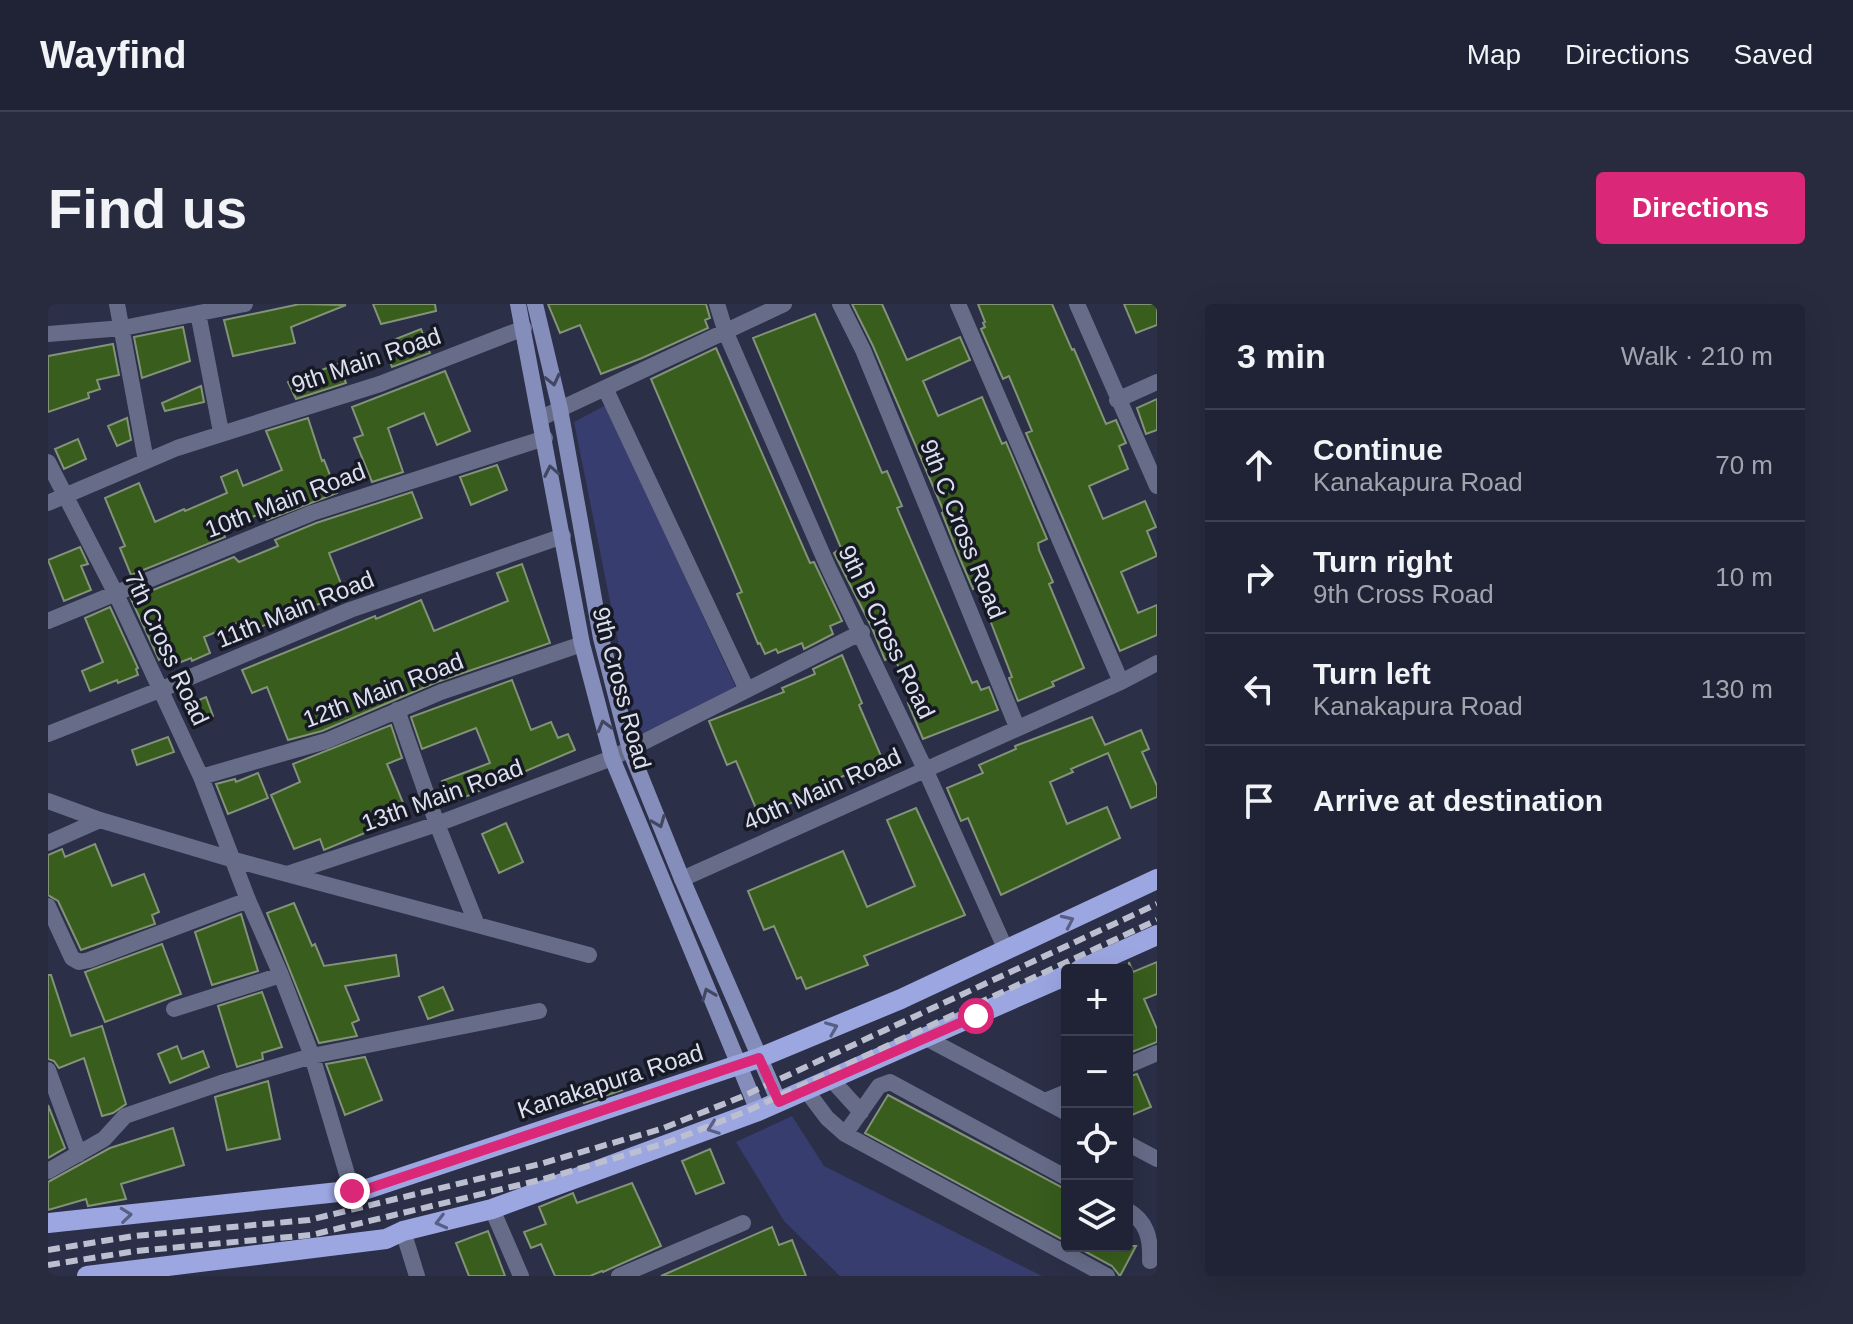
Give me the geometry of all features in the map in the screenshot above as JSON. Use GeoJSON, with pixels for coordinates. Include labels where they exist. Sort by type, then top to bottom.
{"type":"FeatureCollection","features":[{"type":"Feature","properties":{"kind":"main road","name":"9th Cross Road"},"geometry":{"type":"LineString","coordinates":[[518,304],[582,644],[612,758],[758,1111]]}},
{"type":"Feature","properties":{"kind":"main road","name":"9th Cross Road"},"geometry":{"type":"LineString","coordinates":[[535,304],[560,409],[601,638],[630,750],[779,1102]]}},
{"type":"Feature","properties":{"kind":"main road","name":"Kanakapura Road"},"geometry":{"type":"LineString","coordinates":[[48,1223],[367,1189],[759,1058],[901,999],[1157,879]]}},
{"type":"Feature","properties":{"kind":"main road"},"geometry":{"type":"LineString","coordinates":[[1092,964],[1157,935]]}},
{"type":"Feature","properties":{"kind":"main road"},"geometry":{"type":"LineString","coordinates":[[87,1276],[386,1239],[403,1231],[492,1209],[758,1111],[1061,978]]}},
{"type":"Feature","properties":{"kind":"street"},"geometry":{"type":"LineString","coordinates":[[117,304],[146,461]]}},
{"type":"Feature","properties":{"kind":"street"},"geometry":{"type":"LineString","coordinates":[[48,334],[123,328],[245,304]]}},
{"type":"Feature","properties":{"kind":"street","name":"9th B Cross Road"},"geometry":{"type":"LineString","coordinates":[[717,304],[726,333],[828,567],[862,632],[1006,950]]}},
{"type":"Feature","properties":{"kind":"street"},"geometry":{"type":"LineString","coordinates":[[541,418],[784,304]]}},
{"type":"Feature","properties":{"kind":"street","name":"9th C Cross Road"},"geometry":{"type":"LineString","coordinates":[[840,304],[863,350],[1017,727]]}},
{"type":"Feature","properties":{"kind":"street"},"geometry":{"type":"LineString","coordinates":[[958,304],[1121,682]]}},
{"type":"Feature","properties":{"kind":"street"},"geometry":{"type":"LineString","coordinates":[[1077,304],[1157,486]]}},
{"type":"Feature","properties":{"kind":"street"},"geometry":{"type":"LineString","coordinates":[[198,313],[221,432]]}},
{"type":"Feature","properties":{"kind":"street","name":"9th Main Road"},"geometry":{"type":"LineString","coordinates":[[48,503],[221,432],[380,384],[524,328]]}},
{"type":"Feature","properties":{"kind":"street"},"geometry":{"type":"LineString","coordinates":[[1117,400],[1157,382]]}},
{"type":"Feature","properties":{"kind":"street"},"geometry":{"type":"LineString","coordinates":[[605,388],[747,690]]}},
{"type":"Feature","properties":{"kind":"street","name":"10th Main Road"},"geometry":{"type":"LineString","coordinates":[[48,621],[312,513],[545,438]]}},
{"type":"Feature","properties":{"kind":"street","name":"7th Cross Road"},"geometry":{"type":"LineString","coordinates":[[48,462],[116,594],[201,777],[231,859],[312,1056],[352,1191]]}},
{"type":"Feature","properties":{"kind":"street","name":"11th Main Road"},"geometry":{"type":"LineString","coordinates":[[48,734],[350,610],[563,536]]}},
{"type":"Feature","properties":{"kind":"street","name":"13th Main Road"},"geometry":{"type":"LineString","coordinates":[[287,874],[437,824],[612,758],[862,632]]}},
{"type":"Feature","properties":{"kind":"street","name":"12th Main Road"},"geometry":{"type":"LineString","coordinates":[[201,777],[326,741],[467,683],[582,644]]}},
{"type":"Feature","properties":{"kind":"street","name":"40th Main Road"},"geometry":{"type":"LineString","coordinates":[[682,879],[1157,663]]}},
{"type":"Feature","properties":{"kind":"street"},"geometry":{"type":"LineString","coordinates":[[397,710],[477,925]]}},
{"type":"Feature","properties":{"kind":"street"},"geometry":{"type":"LineString","coordinates":[[48,801],[100,820],[231,859],[589,955]]}},
{"type":"Feature","properties":{"kind":"street"},"geometry":{"type":"LineString","coordinates":[[48,843],[100,820]]}},
{"type":"Feature","properties":{"kind":"street"},"geometry":{"type":"LineString","coordinates":[[48,906],[53,929],[72,958],[79,962],[248,900]]}},
{"type":"Feature","properties":{"kind":"street"},"geometry":{"type":"LineString","coordinates":[[174,1009],[281,975]]}},
{"type":"Feature","properties":{"kind":"street"},"geometry":{"type":"LineString","coordinates":[[48,1171],[104,1139],[125,1116],[221,1083],[312,1056],[539,1011]]}},
{"type":"Feature","properties":{"kind":"street"},"geometry":{"type":"LineString","coordinates":[[926,1038],[1061,1110]]}},
{"type":"Feature","properties":{"kind":"street"},"geometry":{"type":"LineString","coordinates":[[1133,1063],[1157,1053]]}},
{"type":"Feature","properties":{"kind":"street"},"geometry":{"type":"LineString","coordinates":[[48,1070],[79,1154]]}},
{"type":"Feature","properties":{"kind":"street"},"geometry":{"type":"LineString","coordinates":[[831,1079],[861,1112]]}},
{"type":"Feature","properties":{"kind":"street"},"geometry":{"type":"LineString","coordinates":[[845,1134],[879,1086],[890,1082],[1061,1175]]}},
{"type":"Feature","properties":{"kind":"street"},"geometry":{"type":"LineString","coordinates":[[806,1090],[827,1118],[845,1134],[1107,1276]]}},
{"type":"Feature","properties":{"kind":"street"},"geometry":{"type":"LineString","coordinates":[[1045,1101],[1061,1094]]}},
{"type":"Feature","properties":{"kind":"street"},"geometry":{"type":"LineString","coordinates":[[1133,1146],[1157,1159]]}},
{"type":"Feature","properties":{"kind":"street"},"geometry":{"type":"LineString","coordinates":[[492,1209],[521,1276]]}},
{"type":"Feature","properties":{"kind":"street"},"geometry":{"type":"LineString","coordinates":[[1133,1214],[1147,1231],[1150,1261]]}},
{"type":"Feature","properties":{"kind":"street"},"geometry":{"type":"LineString","coordinates":[[619,1276],[743,1223]]}},
{"type":"Feature","properties":{"kind":"street"},"geometry":{"type":"LineString","coordinates":[[403,1231],[417,1276]]}},
{"type":"Feature","properties":{"kind":"shaded area"},"geometry":{"type":"Polygon","coordinates":[[[606,405],[737,690],[637,736],[574,422],[606,405]]]}},
{"type":"Feature","properties":{"kind":"shaded area"},"geometry":{"type":"Polygon","coordinates":[[[792,1116],[824,1166],[1042,1276],[840,1276],[784,1221],[736,1142],[792,1116]]]}},
{"type":"Feature","properties":{"kind":"building"},"geometry":{"type":"Polygon","coordinates":[[[300,304],[346,305],[291,327],[295,343],[233,356],[224,320],[300,304]]]}},
{"type":"Feature","properties":{"kind":"building"},"geometry":{"type":"Polygon","coordinates":[[[373,304],[435,304],[436,311],[381,324],[373,304]]]}},
{"type":"Feature","properties":{"kind":"building"},"geometry":{"type":"Polygon","coordinates":[[[548,304],[706,304],[710,318],[705,320],[708,328],[601,374],[580,325],[560,333],[548,304]]]}},
{"type":"Feature","properties":{"kind":"building"},"geometry":{"type":"Polygon","coordinates":[[[852,304],[882,304],[907,360],[960,337],[970,360],[923,381],[938,416],[982,397],[1002,444],[1006,442],[1047,539],[1038,543],[1039,550],[1053,582],[1049,584],[1084,668],[1052,682],[1054,686],[1018,701],[1009,678],[1012,677],[977,588],[973,589],[944,512],[852,304]]]}},
{"type":"Feature","properties":{"kind":"building"},"geometry":{"type":"Polygon","coordinates":[[[978,304],[1052,304],[1106,424],[1116,420],[1126,443],[1119,446],[1128,469],[1089,486],[1103,519],[1145,501],[1156,527],[1147,531],[1157,556],[1121,572],[1138,613],[1157,605],[1157,635],[1120,651],[1026,433],[1032,431],[1009,376],[1003,379],[981,329],[985,327],[985,322],[978,304]]]}},
{"type":"Feature","properties":{"kind":"building"},"geometry":{"type":"Polygon","coordinates":[[[1124,304],[1157,304],[1157,325],[1136,333],[1124,304]]]}},
{"type":"Feature","properties":{"kind":"building"},"geometry":{"type":"Polygon","coordinates":[[[815,314],[882,473],[887,471],[902,506],[897,508],[972,683],[977,681],[981,690],[989,687],[998,710],[923,739],[908,703],[913,701],[894,656],[885,660],[834,553],[841,548],[753,338],[815,314]]]}},
{"type":"Feature","properties":{"kind":"building"},"geometry":{"type":"Polygon","coordinates":[[[183,327],[190,361],[142,378],[134,337],[183,327]]]}},
{"type":"Feature","properties":{"kind":"building"},"geometry":{"type":"Polygon","coordinates":[[[421,329],[430,353],[392,367],[383,344],[421,329]]]}},
{"type":"Feature","properties":{"kind":"building"},"geometry":{"type":"Polygon","coordinates":[[[113,344],[119,375],[97,380],[100,389],[88,393],[89,398],[48,412],[48,356],[113,344]]]}},
{"type":"Feature","properties":{"kind":"building"},"geometry":{"type":"Polygon","coordinates":[[[716,348],[810,563],[814,562],[842,621],[830,626],[833,634],[804,649],[802,643],[778,653],[776,649],[765,654],[758,644],[737,594],[742,592],[651,379],[716,348]]]}},
{"type":"Feature","properties":{"kind":"building"},"geometry":{"type":"Polygon","coordinates":[[[338,364],[346,383],[296,399],[288,382],[338,364]]]}},
{"type":"Feature","properties":{"kind":"building"},"geometry":{"type":"Polygon","coordinates":[[[445,371],[470,431],[437,445],[424,413],[388,428],[403,472],[372,482],[354,438],[363,435],[352,407],[445,371]]]}},
{"type":"Feature","properties":{"kind":"building"},"geometry":{"type":"Polygon","coordinates":[[[201,386],[204,402],[165,411],[162,403],[201,386]]]}},
{"type":"Feature","properties":{"kind":"building"},"geometry":{"type":"Polygon","coordinates":[[[1157,399],[1157,430],[1146,434],[1137,408],[1157,399]]]}},
{"type":"Feature","properties":{"kind":"building"},"geometry":{"type":"Polygon","coordinates":[[[127,418],[131,440],[117,446],[108,426],[127,418]]]}},
{"type":"Feature","properties":{"kind":"building"},"geometry":{"type":"Polygon","coordinates":[[[308,418],[322,461],[337,493],[267,520],[264,512],[222,530],[225,537],[131,575],[120,548],[125,546],[105,498],[139,483],[155,522],[185,511],[227,493],[221,477],[237,470],[243,486],[282,470],[266,431],[308,418]]]}},
{"type":"Feature","properties":{"kind":"building"},"geometry":{"type":"Polygon","coordinates":[[[78,439],[86,459],[64,469],[55,449],[78,439]]]}},
{"type":"Feature","properties":{"kind":"building"},"geometry":{"type":"Polygon","coordinates":[[[497,465],[507,490],[471,505],[460,477],[497,465]]]}},
{"type":"Feature","properties":{"kind":"building"},"geometry":{"type":"Polygon","coordinates":[[[412,492],[422,518],[329,553],[345,594],[247,632],[242,621],[204,637],[210,653],[192,661],[191,658],[171,666],[167,656],[159,660],[131,599],[234,557],[239,562],[278,546],[275,540],[316,523],[412,492]]]}},
{"type":"Feature","properties":{"kind":"building"},"geometry":{"type":"Polygon","coordinates":[[[80,547],[88,564],[81,566],[91,590],[64,601],[48,560],[80,547]]]}},
{"type":"Feature","properties":{"kind":"building"},"geometry":{"type":"Polygon","coordinates":[[[522,564],[550,643],[437,682],[322,731],[288,740],[267,687],[252,693],[242,670],[421,600],[434,631],[508,601],[497,573],[522,564]]]}},
{"type":"Feature","properties":{"kind":"building"},"geometry":{"type":"Polygon","coordinates":[[[110,607],[138,668],[138,675],[90,691],[82,671],[103,662],[85,618],[110,607]]]}},
{"type":"Feature","properties":{"kind":"building"},"geometry":{"type":"Polygon","coordinates":[[[842,655],[887,770],[859,782],[855,771],[813,789],[814,792],[760,818],[736,761],[727,765],[709,721],[784,692],[782,688],[815,674],[813,669],[842,655]]]}},
{"type":"Feature","properties":{"kind":"building"},"geometry":{"type":"Polygon","coordinates":[[[512,680],[531,730],[551,722],[558,738],[568,734],[575,750],[451,803],[442,781],[490,763],[476,728],[422,749],[411,717],[512,680]]]}},
{"type":"Feature","properties":{"kind":"building"},"geometry":{"type":"Polygon","coordinates":[[[206,697],[213,716],[192,725],[184,706],[206,697]]]}},
{"type":"Feature","properties":{"kind":"building"},"geometry":{"type":"Polygon","coordinates":[[[1092,717],[1105,745],[1141,730],[1149,749],[1142,752],[1157,786],[1157,797],[1131,808],[1108,753],[1050,782],[1067,824],[1107,807],[1120,838],[1001,895],[968,818],[961,821],[947,788],[983,773],[979,765],[1016,749],[1015,746],[1092,717]]]}},
{"type":"Feature","properties":{"kind":"building"},"geometry":{"type":"Polygon","coordinates":[[[391,725],[402,758],[387,764],[408,815],[324,850],[320,839],[294,849],[271,795],[300,782],[293,764],[391,725]]]}},
{"type":"Feature","properties":{"kind":"building"},"geometry":{"type":"Polygon","coordinates":[[[168,737],[174,752],[137,765],[132,750],[168,737]]]}},
{"type":"Feature","properties":{"kind":"building"},"geometry":{"type":"Polygon","coordinates":[[[258,773],[268,798],[228,814],[216,784],[235,779],[236,782],[258,773]]]}},
{"type":"Feature","properties":{"kind":"building"},"geometry":{"type":"Polygon","coordinates":[[[916,808],[965,915],[864,956],[868,965],[806,989],[801,977],[797,979],[774,926],[764,930],[748,891],[843,851],[867,907],[915,886],[887,820],[916,808]]]}},
{"type":"Feature","properties":{"kind":"building"},"geometry":{"type":"Polygon","coordinates":[[[506,823],[523,862],[499,873],[482,834],[506,823]]]}},
{"type":"Feature","properties":{"kind":"building"},"geometry":{"type":"Polygon","coordinates":[[[95,844],[112,886],[144,874],[159,912],[152,915],[155,924],[81,950],[58,901],[48,895],[48,855],[62,849],[65,857],[95,844]]]}},
{"type":"Feature","properties":{"kind":"building"},"geometry":{"type":"Polygon","coordinates":[[[294,903],[324,966],[396,955],[399,976],[345,986],[359,1020],[352,1023],[357,1036],[319,1043],[267,913],[294,903]]]}},
{"type":"Feature","properties":{"kind":"building"},"geometry":{"type":"Polygon","coordinates":[[[241,914],[258,971],[212,985],[195,932],[241,914]]]}},
{"type":"Feature","properties":{"kind":"building"},"geometry":{"type":"Polygon","coordinates":[[[162,944],[181,994],[105,1022],[85,972],[162,944]]]}},
{"type":"Feature","properties":{"kind":"building"},"geometry":{"type":"Polygon","coordinates":[[[1157,962],[1157,994],[1144,999],[1157,1029],[1157,1042],[1133,1052],[1133,972],[1157,962]]]}},
{"type":"Feature","properties":{"kind":"building"},"geometry":{"type":"Polygon","coordinates":[[[48,975],[51,975],[71,1036],[102,1026],[126,1104],[113,1113],[102,1116],[84,1058],[59,1068],[48,1059],[48,975]]]}},
{"type":"Feature","properties":{"kind":"building"},"geometry":{"type":"Polygon","coordinates":[[[443,987],[453,1010],[428,1019],[419,997],[443,987]]]}},
{"type":"Feature","properties":{"kind":"building"},"geometry":{"type":"Polygon","coordinates":[[[262,992],[282,1047],[262,1053],[263,1059],[237,1067],[218,1006],[262,992]]]}},
{"type":"Feature","properties":{"kind":"building"},"geometry":{"type":"Polygon","coordinates":[[[177,1046],[182,1059],[203,1051],[209,1067],[170,1083],[158,1054],[177,1046]]]}},
{"type":"Feature","properties":{"kind":"building"},"geometry":{"type":"Polygon","coordinates":[[[365,1057],[382,1100],[345,1115],[326,1064],[365,1057]]]}},
{"type":"Feature","properties":{"kind":"building"},"geometry":{"type":"Polygon","coordinates":[[[1137,1074],[1151,1107],[1133,1114],[1133,1108],[1133,1075],[1137,1074]]]}},
{"type":"Feature","properties":{"kind":"building"},"geometry":{"type":"Polygon","coordinates":[[[618,1078],[622,1090],[584,1103],[579,1090],[618,1078]]]}},
{"type":"Feature","properties":{"kind":"building"},"geometry":{"type":"Polygon","coordinates":[[[268,1081],[280,1139],[227,1150],[215,1097],[268,1081]]]}},
{"type":"Feature","properties":{"kind":"building"},"geometry":{"type":"Polygon","coordinates":[[[888,1095],[1061,1187],[1061,1239],[865,1133],[888,1095]]]}},
{"type":"Feature","properties":{"kind":"building"},"geometry":{"type":"Polygon","coordinates":[[[48,1105],[65,1148],[48,1158],[48,1105]]]}},
{"type":"Feature","properties":{"kind":"building"},"geometry":{"type":"Polygon","coordinates":[[[173,1128],[184,1165],[121,1184],[126,1199],[88,1206],[86,1199],[48,1210],[48,1182],[110,1148],[173,1128]]]}},
{"type":"Feature","properties":{"kind":"building"},"geometry":{"type":"Polygon","coordinates":[[[710,1149],[724,1183],[696,1194],[682,1161],[710,1149]]]}},
{"type":"Feature","properties":{"kind":"building"},"geometry":{"type":"Polygon","coordinates":[[[632,1183],[661,1246],[590,1276],[555,1276],[541,1244],[531,1248],[524,1232],[546,1224],[539,1207],[573,1193],[577,1203],[632,1183]]]}},
{"type":"Feature","properties":{"kind":"building"},"geometry":{"type":"Polygon","coordinates":[[[772,1227],[779,1245],[792,1240],[806,1276],[661,1276],[772,1227]]]}},
{"type":"Feature","properties":{"kind":"building"},"geometry":{"type":"Polygon","coordinates":[[[488,1231],[505,1276],[469,1276],[456,1243],[488,1231]]]}},
{"type":"Feature","properties":{"kind":"building"},"geometry":{"type":"Polygon","coordinates":[[[1086,1252],[1133,1252],[1120,1276],[1112,1266],[1086,1252]]]}},
{"type":"Feature","properties":{"kind":"railway"},"geometry":{"type":"LineString","coordinates":[[48,1250],[134,1236],[309,1220],[540,1164],[661,1129],[741,1097],[1157,904]]}},
{"type":"Feature","properties":{"kind":"railway"},"geometry":{"type":"LineString","coordinates":[[48,1265],[136,1251],[311,1235],[544,1179],[666,1143],[747,1111],[1157,920]]}},
{"type":"Feature","properties":{"kind":"route"},"geometry":{"type":"LineString","coordinates":[[352,1191],[367,1189],[759,1058],[779,1102],[976,1016]]}}]}
